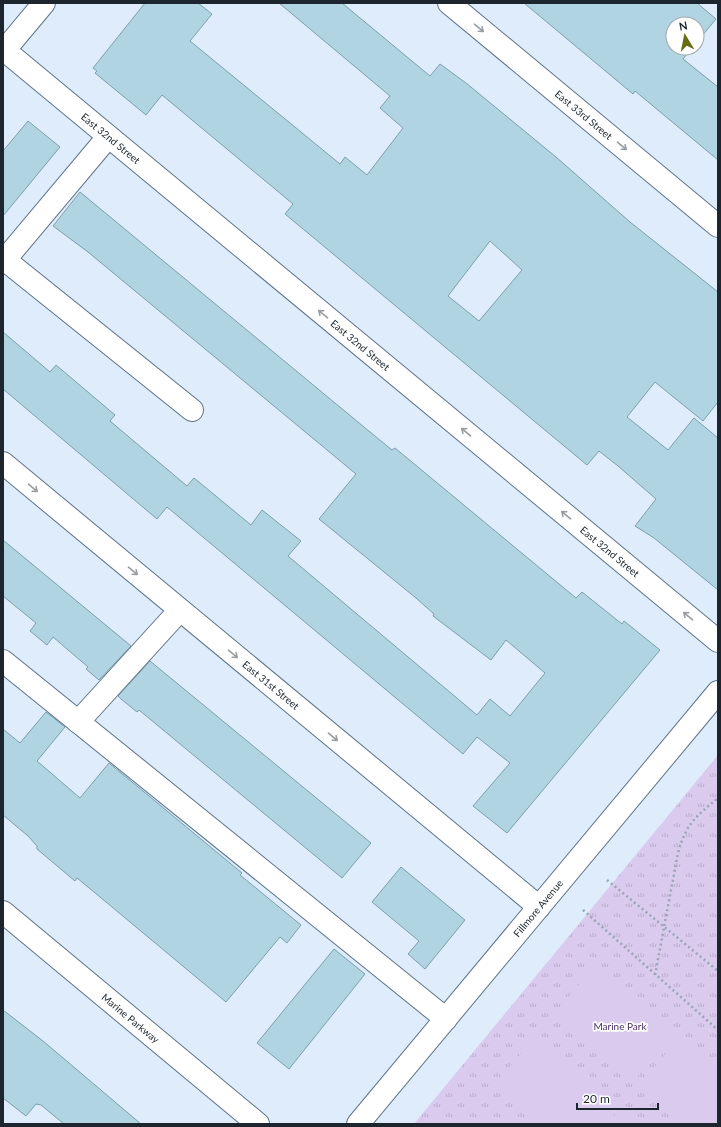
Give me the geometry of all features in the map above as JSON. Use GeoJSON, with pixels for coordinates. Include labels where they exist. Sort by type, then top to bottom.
{"type":"FeatureCollection","features":[{"type":"Feature","properties":{"kind":"street"},"geometry":{"type":"LineString","coordinates":[[3,51],[44,3]]}},
{"type":"Feature","properties":{"kind":"street","name":"East 33rd Street"},"geometry":{"type":"LineString","coordinates":[[449,3],[718,226]]}},
{"type":"Feature","properties":{"kind":"street","name":"East 32nd Street"},"geometry":{"type":"LineString","coordinates":[[3,51],[718,641]]}},
{"type":"Feature","properties":{"kind":"street"},"geometry":{"type":"LineString","coordinates":[[108,137],[4,261],[192,410]]}},
{"type":"Feature","properties":{"kind":"street","name":"East 31st Street"},"geometry":{"type":"LineString","coordinates":[[3,463],[539,907]]}},
{"type":"Feature","properties":{"kind":"street"},"geometry":{"type":"LineString","coordinates":[[78,722],[180,610]]}},
{"type":"Feature","properties":{"kind":"street"},"geometry":{"type":"LineString","coordinates":[[3,661],[446,1019]]}},
{"type":"Feature","properties":{"kind":"street","name":"Fillmore Avenue"},"geometry":{"type":"LineString","coordinates":[[358,1124],[718,692]]}},
{"type":"Feature","properties":{"kind":"street","name":"Marine Parkway"},"geometry":{"type":"LineString","coordinates":[[3,912],[258,1124]]}},
{"type":"Feature","properties":{"kind":"path"},"geometry":{"type":"LineString","coordinates":[[655,974],[678,853],[683,836],[690,822],[718,798]]}},
{"type":"Feature","properties":{"kind":"path"},"geometry":{"type":"LineString","coordinates":[[607,880],[718,971]]}},
{"type":"Feature","properties":{"kind":"path"},"geometry":{"type":"LineString","coordinates":[[582,910],[718,1030]]}},
{"type":"Feature","properties":{"kind":"green space","name":"Marine Park"},"geometry":{"type":"Polygon","coordinates":[[[718,755],[718,1124],[414,1124],[718,755]]]}},
{"type":"Feature","properties":{"kind":"green space"},"geometry":{"type":"Polygon","coordinates":[[[596,964],[676,1030],[636,1078],[556,1012],[596,964]]]}},
{"type":"Feature","properties":{"kind":"green space"},"geometry":{"type":"Polygon","coordinates":[[[537,1034],[618,1100],[598,1124],[550,1124],[498,1081],[537,1034]]]}},
{"type":"Feature","properties":{"kind":"green space"},"geometry":{"type":"Polygon","coordinates":[[[681,1035],[718,1065],[718,1124],[692,1124],[642,1082],[681,1035]]]}},
{"type":"Feature","properties":{"kind":"green space"},"geometry":{"type":"Polygon","coordinates":[[[623,1105],[646,1124],[607,1124],[623,1105]]]}},
{"type":"Feature","properties":{"kind":"building"},"geometry":{"type":"Polygon","coordinates":[[[145,3],[198,3],[212,14],[190,41],[340,164],[345,157],[367,175],[403,128],[380,108],[390,96],[279,3],[342,3],[430,76],[440,64],[466,83],[556,157],[630,222],[718,292],[718,402],[703,421],[655,382],[627,417],[668,450],[694,418],[718,438],[718,590],[654,538],[635,526],[656,499],[618,466],[599,451],[587,465],[285,214],[293,204],[162,95],[146,115],[95,73],[97,71],[93,68],[145,3]],[[490,241],[448,296],[479,321],[522,270],[490,241]]]}},
{"type":"Feature","properties":{"kind":"building"},"geometry":{"type":"Polygon","coordinates":[[[524,3],[697,3],[716,19],[705,32],[705,16],[665,16],[665,56],[685,56],[683,59],[718,87],[718,160],[635,91],[633,94],[524,3]]]}},
{"type":"Feature","properties":{"kind":"building"},"geometry":{"type":"Polygon","coordinates":[[[28,121],[60,147],[3,216],[3,151],[28,121]]]}},
{"type":"Feature","properties":{"kind":"building"},"geometry":{"type":"Polygon","coordinates":[[[80,192],[392,450],[395,448],[576,598],[582,592],[622,624],[624,621],[660,650],[507,833],[473,806],[510,763],[477,737],[463,754],[167,507],[157,519],[3,389],[3,332],[50,372],[56,365],[115,415],[110,421],[187,486],[194,478],[251,525],[262,510],[301,541],[288,556],[477,715],[490,699],[510,716],[545,673],[506,640],[491,660],[433,616],[434,614],[416,598],[319,519],[356,474],[88,252],[53,226],[80,192]]]}},
{"type":"Feature","properties":{"kind":"building"},"geometry":{"type":"Polygon","coordinates":[[[3,540],[131,646],[99,680],[86,669],[88,667],[53,637],[47,645],[30,631],[36,623],[3,596],[3,540]]]}},
{"type":"Feature","properties":{"kind":"building"},"geometry":{"type":"Polygon","coordinates":[[[150,661],[371,843],[342,878],[139,710],[137,712],[118,696],[150,661]]]}},
{"type":"Feature","properties":{"kind":"building"},"geometry":{"type":"Polygon","coordinates":[[[46,712],[65,727],[37,761],[80,798],[109,763],[242,873],[240,875],[301,925],[287,943],[280,937],[226,1002],[77,878],[75,881],[37,849],[37,846],[28,836],[3,815],[3,729],[20,743],[46,712]]]}},
{"type":"Feature","properties":{"kind":"building"},"geometry":{"type":"Polygon","coordinates":[[[401,867],[465,920],[425,969],[408,954],[419,941],[372,902],[401,867]]]}},
{"type":"Feature","properties":{"kind":"building"},"geometry":{"type":"Polygon","coordinates":[[[334,949],[365,974],[289,1069],[257,1043],[334,949]]]}},
{"type":"Feature","properties":{"kind":"building"},"geometry":{"type":"Polygon","coordinates":[[[3,1010],[43,1041],[141,1124],[64,1124],[41,1105],[36,1104],[26,1116],[3,1098],[3,1010]]]}}]}
